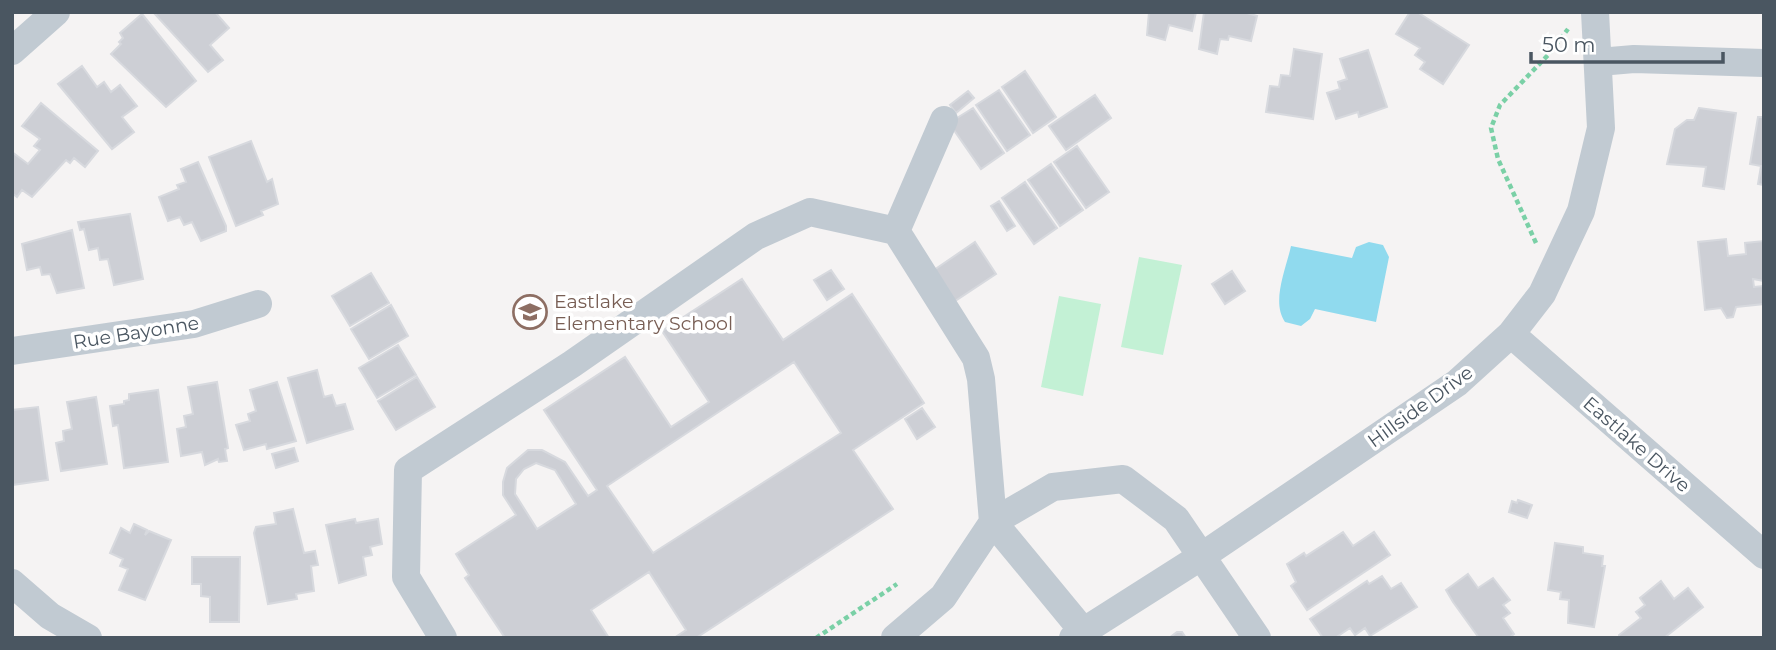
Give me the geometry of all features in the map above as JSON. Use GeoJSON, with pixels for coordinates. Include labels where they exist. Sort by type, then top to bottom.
{"type":"FeatureCollection","features":[{"type":"Feature","properties":{"kind":"street"},"geometry":{"type":"LineString","coordinates":[[12,51],[57,12]]}},
{"type":"Feature","properties":{"kind":"street","name":"Hillside Drive"},"geometry":{"type":"LineString","coordinates":[[1078,635],[1202,556],[1457,383],[1511,334],[1542,294],[1581,211],[1601,128],[1599,62],[1583,19]]}},
{"type":"Feature","properties":{"kind":"street"},"geometry":{"type":"LineString","coordinates":[[1599,62],[1634,59],[1764,63]]}},
{"type":"Feature","properties":{"kind":"street"},"geometry":{"type":"LineString","coordinates":[[896,231],[944,120]]}},
{"type":"Feature","properties":{"kind":"street"},"geometry":{"type":"LineString","coordinates":[[443,638],[406,577],[408,470],[572,363],[757,236],[810,212],[896,231],[976,358],[982,390],[993,522],[1078,635]]}},
{"type":"Feature","properties":{"kind":"street","name":"Rue Bayonne"},"geometry":{"type":"LineString","coordinates":[[12,351],[194,324],[258,304]]}},
{"type":"Feature","properties":{"kind":"street","name":"Eastlake Drive"},"geometry":{"type":"LineString","coordinates":[[1511,334],[1764,555]]}},
{"type":"Feature","properties":{"kind":"street"},"geometry":{"type":"LineString","coordinates":[[895,638],[943,597],[993,522],[1053,487],[1123,479],[1176,519],[1257,638]]}},
{"type":"Feature","properties":{"kind":"street"},"geometry":{"type":"LineString","coordinates":[[12,583],[50,616],[88,638]]}},
{"type":"Feature","properties":{"kind":"path"},"geometry":{"type":"LineString","coordinates":[[1536,243],[1498,159],[1491,128],[1500,105],[1583,19]]}},
{"type":"Feature","properties":{"kind":"path"},"geometry":{"type":"LineString","coordinates":[[816,638],[897,584]]}},
{"type":"Feature","properties":{"kind":"green space"},"geometry":{"type":"Polygon","coordinates":[[[1139,257],[1182,265],[1163,355],[1121,347],[1139,257]]]}},
{"type":"Feature","properties":{"kind":"green space"},"geometry":{"type":"Polygon","coordinates":[[[1059,296],[1101,304],[1083,396],[1041,387],[1059,296]]]}},
{"type":"Feature","properties":{"kind":"water"},"geometry":{"type":"Polygon","coordinates":[[[1369,242],[1383,245],[1389,257],[1376,322],[1315,309],[1310,319],[1301,326],[1285,322],[1279,305],[1279,295],[1291,246],[1352,258],[1356,247],[1369,242]]]}},
{"type":"Feature","properties":{"kind":"building"},"geometry":{"type":"Polygon","coordinates":[[[153,12],[215,12],[229,28],[210,45],[223,60],[208,72],[153,12]]]}},
{"type":"Feature","properties":{"kind":"building"},"geometry":{"type":"Polygon","coordinates":[[[1149,12],[1196,12],[1192,31],[1169,25],[1165,40],[1147,35],[1149,12]]]}},
{"type":"Feature","properties":{"kind":"building"},"geometry":{"type":"Polygon","coordinates":[[[1204,12],[1244,12],[1257,16],[1251,41],[1229,36],[1228,40],[1220,39],[1217,54],[1199,49],[1204,12]]]}},
{"type":"Feature","properties":{"kind":"building"},"geometry":{"type":"Polygon","coordinates":[[[1410,12],[1417,12],[1469,45],[1443,84],[1420,69],[1425,62],[1415,55],[1420,48],[1396,34],[1410,12]]]}},
{"type":"Feature","properties":{"kind":"building"},"geometry":{"type":"Polygon","coordinates":[[[142,14],[196,81],[166,107],[111,54],[121,44],[119,42],[123,38],[120,33],[142,14]]]}},
{"type":"Feature","properties":{"kind":"building"},"geometry":{"type":"Polygon","coordinates":[[[1294,49],[1322,54],[1313,119],[1266,112],[1270,86],[1279,87],[1281,75],[1290,76],[1294,49]]]}},
{"type":"Feature","properties":{"kind":"building"},"geometry":{"type":"Polygon","coordinates":[[[1368,50],[1387,107],[1359,117],[1358,112],[1336,119],[1327,93],[1340,89],[1338,82],[1347,79],[1340,59],[1368,50]]]}},
{"type":"Feature","properties":{"kind":"building"},"geometry":{"type":"Polygon","coordinates":[[[82,66],[97,87],[104,82],[111,92],[120,85],[137,106],[122,117],[134,132],[112,149],[58,84],[82,66]]]}},
{"type":"Feature","properties":{"kind":"building"},"geometry":{"type":"Polygon","coordinates":[[[1025,71],[1056,117],[1033,133],[1002,87],[1025,71]]]}},
{"type":"Feature","properties":{"kind":"building"},"geometry":{"type":"Polygon","coordinates":[[[999,90],[1030,135],[1007,151],[976,105],[999,90]]]}},
{"type":"Feature","properties":{"kind":"building"},"geometry":{"type":"Polygon","coordinates":[[[968,91],[974,98],[956,113],[950,105],[968,91]]]}},
{"type":"Feature","properties":{"kind":"building"},"geometry":{"type":"Polygon","coordinates":[[[1095,95],[1111,118],[1066,150],[1049,126],[1095,95]]]}},
{"type":"Feature","properties":{"kind":"building"},"geometry":{"type":"Polygon","coordinates":[[[41,103],[98,151],[85,167],[74,158],[70,163],[66,160],[32,197],[22,190],[17,197],[12,193],[12,152],[28,164],[40,150],[34,146],[40,139],[22,126],[41,103]]]}},
{"type":"Feature","properties":{"kind":"building"},"geometry":{"type":"Polygon","coordinates":[[[973,108],[1004,153],[981,169],[949,123],[973,108]]]}},
{"type":"Feature","properties":{"kind":"building"},"geometry":{"type":"Polygon","coordinates":[[[1699,108],[1736,113],[1724,189],[1703,186],[1706,167],[1667,164],[1675,129],[1687,120],[1694,120],[1699,108]]]}},
{"type":"Feature","properties":{"kind":"building"},"geometry":{"type":"Polygon","coordinates":[[[1758,117],[1764,117],[1764,185],[1758,184],[1761,166],[1750,164],[1758,117]]]}},
{"type":"Feature","properties":{"kind":"building"},"geometry":{"type":"Polygon","coordinates":[[[251,141],[267,182],[272,179],[278,204],[261,211],[263,215],[236,226],[209,157],[251,141]]]}},
{"type":"Feature","properties":{"kind":"building"},"geometry":{"type":"Polygon","coordinates":[[[1077,146],[1109,192],[1086,208],[1054,162],[1077,146]]]}},
{"type":"Feature","properties":{"kind":"building"},"geometry":{"type":"Polygon","coordinates":[[[198,162],[226,226],[226,231],[201,241],[192,222],[184,225],[180,217],[168,221],[159,197],[179,189],[177,185],[186,182],[181,169],[198,162]]]}},
{"type":"Feature","properties":{"kind":"building"},"geometry":{"type":"Polygon","coordinates":[[[1051,164],[1083,210],[1060,226],[1028,180],[1051,164]]]}},
{"type":"Feature","properties":{"kind":"building"},"geometry":{"type":"Polygon","coordinates":[[[1025,182],[1057,228],[1034,244],[1002,198],[1025,182]]]}},
{"type":"Feature","properties":{"kind":"building"},"geometry":{"type":"Polygon","coordinates":[[[999,201],[1015,226],[1007,231],[991,206],[999,201]]]}},
{"type":"Feature","properties":{"kind":"building"},"geometry":{"type":"Polygon","coordinates":[[[130,214],[143,279],[114,285],[108,259],[100,260],[98,248],[89,250],[84,229],[80,230],[78,222],[130,214]]]}},
{"type":"Feature","properties":{"kind":"building"},"geometry":{"type":"Polygon","coordinates":[[[72,230],[84,288],[57,293],[50,274],[42,275],[40,267],[27,270],[22,244],[72,230]]]}},
{"type":"Feature","properties":{"kind":"building"},"geometry":{"type":"Polygon","coordinates":[[[1726,239],[1728,256],[1746,254],[1745,243],[1764,241],[1764,281],[1753,279],[1754,287],[1763,286],[1764,304],[1736,307],[1733,317],[1727,318],[1721,308],[1705,310],[1698,242],[1726,239]]]}},
{"type":"Feature","properties":{"kind":"building"},"geometry":{"type":"Polygon","coordinates":[[[975,242],[996,274],[955,301],[934,270],[975,242]]]}},
{"type":"Feature","properties":{"kind":"building"},"geometry":{"type":"Polygon","coordinates":[[[831,270],[844,289],[827,300],[814,280],[831,270]]]}},
{"type":"Feature","properties":{"kind":"building"},"geometry":{"type":"Polygon","coordinates":[[[1232,271],[1245,291],[1225,304],[1212,284],[1232,271]]]}},
{"type":"Feature","properties":{"kind":"building"},"geometry":{"type":"Polygon","coordinates":[[[371,273],[389,303],[350,326],[332,296],[371,273]]]}},
{"type":"Feature","properties":{"kind":"building"},"geometry":{"type":"Polygon","coordinates":[[[742,279],[783,340],[852,294],[924,403],[853,450],[893,509],[696,638],[674,638],[686,630],[649,572],[591,610],[609,638],[505,638],[465,578],[469,575],[456,554],[516,515],[503,495],[503,482],[507,468],[528,450],[542,450],[565,462],[588,496],[597,490],[544,410],[625,357],[671,427],[709,402],[662,331],[742,279]],[[794,362],[607,486],[653,553],[841,433],[794,362]],[[536,463],[524,469],[516,479],[515,494],[537,529],[576,504],[555,470],[536,463]]]}},
{"type":"Feature","properties":{"kind":"building"},"geometry":{"type":"Polygon","coordinates":[[[391,305],[408,336],[369,359],[351,329],[391,305]]]}},
{"type":"Feature","properties":{"kind":"building"},"geometry":{"type":"Polygon","coordinates":[[[398,345],[416,375],[377,398],[359,368],[398,345]]]}},
{"type":"Feature","properties":{"kind":"building"},"geometry":{"type":"Polygon","coordinates":[[[317,370],[324,397],[332,395],[336,406],[345,404],[353,429],[307,443],[288,378],[317,370]]]}},
{"type":"Feature","properties":{"kind":"building"},"geometry":{"type":"Polygon","coordinates":[[[417,377],[435,407],[396,430],[378,401],[417,377]]]}},
{"type":"Feature","properties":{"kind":"building"},"geometry":{"type":"Polygon","coordinates":[[[217,382],[228,448],[225,449],[227,461],[219,462],[218,459],[205,465],[202,452],[181,456],[177,429],[186,427],[184,416],[193,414],[188,387],[217,382]]]}},
{"type":"Feature","properties":{"kind":"building"},"geometry":{"type":"Polygon","coordinates":[[[277,382],[296,441],[267,449],[266,444],[244,450],[236,425],[250,421],[248,414],[256,411],[250,390],[277,382]]]}},
{"type":"Feature","properties":{"kind":"building"},"geometry":{"type":"Polygon","coordinates":[[[158,390],[168,462],[124,468],[118,425],[113,426],[110,406],[124,404],[124,401],[129,400],[129,394],[158,390]]]}},
{"type":"Feature","properties":{"kind":"building"},"geometry":{"type":"Polygon","coordinates":[[[96,397],[107,464],[61,471],[56,443],[64,441],[63,431],[72,429],[67,402],[96,397]]]}},
{"type":"Feature","properties":{"kind":"building"},"geometry":{"type":"Polygon","coordinates":[[[38,407],[48,480],[12,485],[12,410],[38,407]]]}},
{"type":"Feature","properties":{"kind":"building"},"geometry":{"type":"Polygon","coordinates":[[[922,408],[935,427],[917,439],[905,419],[922,408]]]}},
{"type":"Feature","properties":{"kind":"building"},"geometry":{"type":"Polygon","coordinates":[[[294,448],[298,461],[276,468],[272,454],[294,448]]]}},
{"type":"Feature","properties":{"kind":"building"},"geometry":{"type":"Polygon","coordinates":[[[1518,500],[1532,505],[1527,518],[1509,512],[1512,501],[1517,503],[1518,500]]]}},
{"type":"Feature","properties":{"kind":"building"},"geometry":{"type":"Polygon","coordinates":[[[293,509],[304,553],[315,551],[318,565],[311,566],[314,591],[296,594],[297,599],[268,604],[254,533],[256,527],[276,524],[274,513],[293,509]]]}},
{"type":"Feature","properties":{"kind":"building"},"geometry":{"type":"Polygon","coordinates":[[[355,519],[356,523],[378,519],[382,544],[370,547],[372,555],[363,557],[366,575],[339,583],[326,525],[355,519]]]}},
{"type":"Feature","properties":{"kind":"building"},"geometry":{"type":"Polygon","coordinates":[[[134,524],[147,530],[145,535],[149,531],[171,540],[145,600],[119,590],[128,569],[120,566],[123,559],[110,553],[121,528],[130,533],[134,524]]]}},
{"type":"Feature","properties":{"kind":"building"},"geometry":{"type":"Polygon","coordinates":[[[1343,532],[1353,546],[1374,532],[1390,555],[1307,610],[1291,586],[1296,582],[1287,564],[1304,553],[1306,556],[1343,532]]]}},
{"type":"Feature","properties":{"kind":"building"},"geometry":{"type":"Polygon","coordinates":[[[1555,543],[1583,547],[1583,553],[1603,556],[1602,566],[1605,566],[1594,627],[1568,623],[1569,600],[1560,599],[1561,592],[1548,590],[1555,543]]]}},
{"type":"Feature","properties":{"kind":"building"},"geometry":{"type":"Polygon","coordinates":[[[192,557],[240,557],[239,622],[210,622],[210,597],[201,596],[201,584],[192,584],[192,557]]]}},
{"type":"Feature","properties":{"kind":"building"},"geometry":{"type":"Polygon","coordinates":[[[1468,574],[1478,588],[1493,578],[1510,600],[1503,605],[1510,613],[1503,618],[1514,634],[1509,638],[1479,638],[1453,602],[1446,590],[1468,574]]]}},
{"type":"Feature","properties":{"kind":"building"},"geometry":{"type":"Polygon","coordinates":[[[1382,576],[1391,589],[1401,583],[1417,607],[1370,636],[1365,628],[1355,635],[1350,628],[1335,638],[1323,638],[1310,619],[1367,581],[1369,584],[1382,576]]]}},
{"type":"Feature","properties":{"kind":"building"},"geometry":{"type":"Polygon","coordinates":[[[1661,581],[1674,599],[1688,588],[1703,607],[1664,638],[1620,638],[1619,635],[1641,618],[1636,612],[1645,605],[1640,598],[1661,581]]]}},
{"type":"Feature","properties":{"kind":"building"},"geometry":{"type":"Polygon","coordinates":[[[1182,632],[1186,638],[1169,638],[1182,632]]]}},
{"type":"Feature","properties":{"kind":"place","name":"Eastlake Elementary School"},"geometry":{"type":"Point","coordinates":[530,312]}}]}
